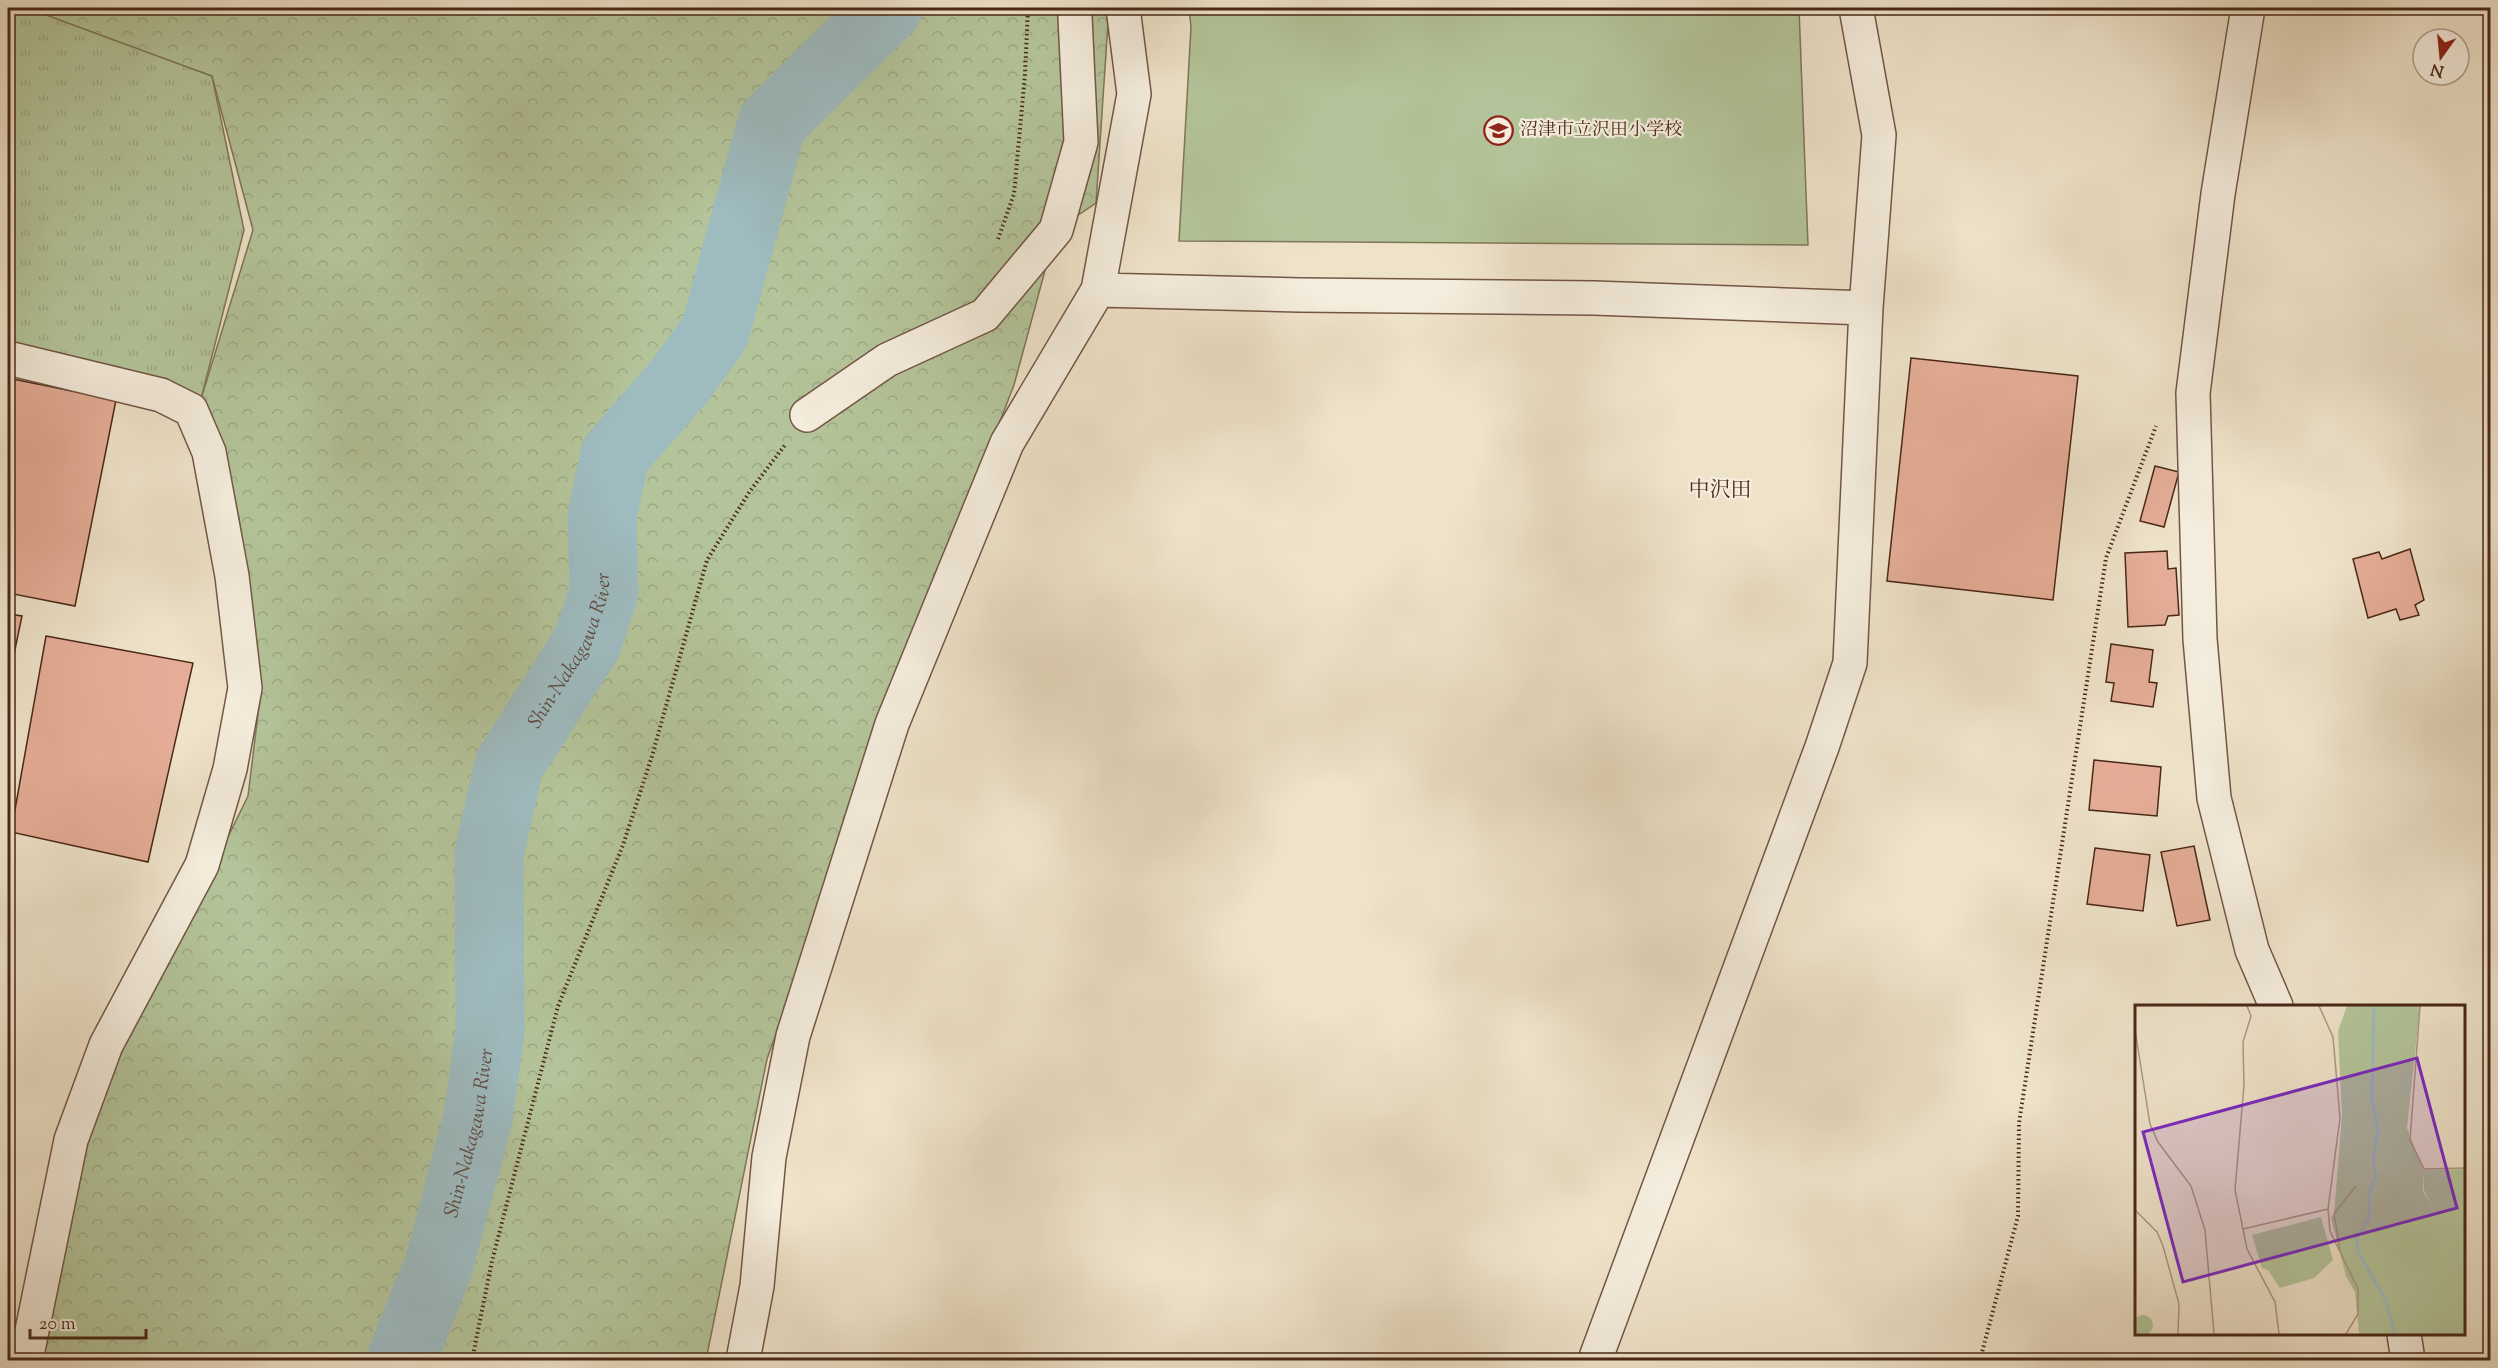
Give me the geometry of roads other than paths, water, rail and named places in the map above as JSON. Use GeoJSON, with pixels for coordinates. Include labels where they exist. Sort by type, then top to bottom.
{"type":"FeatureCollection","features":[{"type":"Feature","properties":{"kind":"street"},"geometry":{"type":"LineString","coordinates":[[807,415],[887,360],[985,315],[1056,230],[1081,142],[1076,8]]}},
{"type":"Feature","properties":{"kind":"street"},"geometry":{"type":"LineString","coordinates":[[743,1360],[757,1286],[769,1157],[793,1036],[892,724],[1007,443],[1098,290],[1134,94],[1123,8]]}},
{"type":"Feature","properties":{"kind":"street"},"geometry":{"type":"LineString","coordinates":[[1595,1360],[1814,769],[1850,663],[1866,308],[1879,135],[1856,8]]}},
{"type":"Feature","properties":{"kind":"street"},"geometry":{"type":"LineString","coordinates":[[2248,8],[2218,194],[2193,393],[2200,639],[2214,798],[2252,950],[2276,1005]]}},
{"type":"Feature","properties":{"kind":"street"},"geometry":{"type":"LineString","coordinates":[[1098,290],[1300,295],[1594,297],[1866,308]]}},
{"type":"Feature","properties":{"kind":"street"},"geometry":{"type":"LineString","coordinates":[[8,358],[161,395],[191,410],[209,452],[232,576],[245,688],[230,769],[202,865],[106,1045],[71,1140],[26,1360]]}},
{"type":"Feature","properties":{"kind":"street"},"geometry":{"type":"LineString","coordinates":[[2404,1335],[2408,1360]]}},
{"type":"Feature","properties":{"kind":"waterway","name":"Shin-Nakagawa River"},"geometry":{"type":"LineString","coordinates":[[401,1360],[439,1265],[478,1118],[490,1031],[489,854],[509,765],[587,643],[604,592],[602,516],[615,455],[679,382],[715,332],[772,123],[888,8]]}},
{"type":"Feature","properties":{"kind":"place","name":"沼津市立沢田小学校"},"geometry":{"type":"Point","coordinates":[1499,131]}},
{"type":"Feature","properties":{"kind":"district","name":"中沢田"},"geometry":{"type":"Point","coordinates":[1720,491]}}]}
